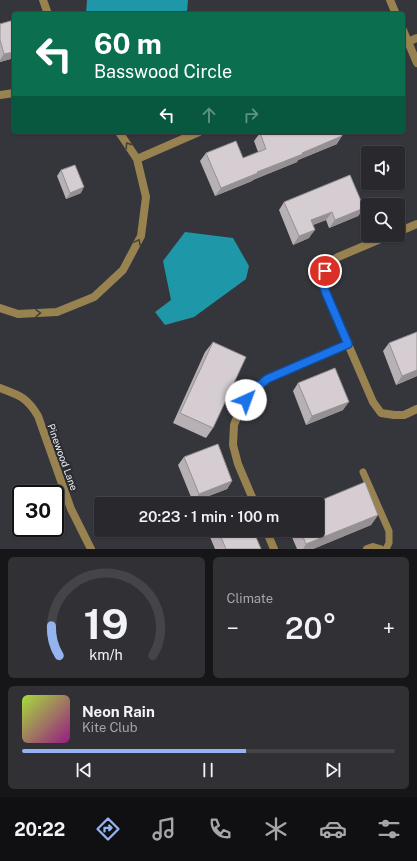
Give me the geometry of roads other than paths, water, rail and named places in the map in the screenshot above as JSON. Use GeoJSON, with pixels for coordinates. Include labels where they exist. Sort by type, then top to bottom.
{"type":"FeatureCollection","features":[{"type":"Feature","properties":{"kind":"street"},"geometry":{"type":"LineString","coordinates":[[43,0],[47,12]]}},
{"type":"Feature","properties":{"kind":"street"},"geometry":{"type":"LineString","coordinates":[[390,0],[395,12]]}},
{"type":"Feature","properties":{"kind":"street"},"geometry":{"type":"LineString","coordinates":[[417,38],[406,43],[417,63]]}},
{"type":"Feature","properties":{"kind":"street"},"geometry":{"type":"LineString","coordinates":[[0,94],[12,93]]}},
{"type":"Feature","properties":{"kind":"street"},"geometry":{"type":"LineString","coordinates":[[0,308],[18,314],[57,312],[94,297],[123,270],[141,236],[146,197],[138,159],[120,134]]}},
{"type":"Feature","properties":{"kind":"street"},"geometry":{"type":"LineString","coordinates":[[138,159],[194,134]]}},
{"type":"Feature","properties":{"kind":"street"},"geometry":{"type":"LineString","coordinates":[[405,229],[417,224]]}},
{"type":"Feature","properties":{"kind":"street"},"geometry":{"type":"LineString","coordinates":[[373,242],[338,257],[328,263],[322,281],[373,402],[381,412],[394,415],[404,415],[417,409]]}},
{"type":"Feature","properties":{"kind":"street"},"geometry":{"type":"LineString","coordinates":[[252,497],[238,464],[233,445],[234,425],[241,407],[251,393],[267,379],[348,344]]}},
{"type":"Feature","properties":{"kind":"street","name":"Pinewood Lane"},"geometry":{"type":"LineString","coordinates":[[0,388],[20,396],[32,406],[38,416],[71,509],[91,549]]}},
{"type":"Feature","properties":{"kind":"street"},"geometry":{"type":"LineString","coordinates":[[269,537],[274,549]]}},
{"type":"Feature","properties":{"kind":"street"},"geometry":{"type":"LineString","coordinates":[[367,549],[373,547],[380,549]]}},
{"type":"Feature","properties":{"kind":"lane"},"geometry":{"type":"LineString","coordinates":[[363,472],[389,531],[389,543],[386,549]]}},
{"type":"Feature","properties":{"kind":"water"},"geometry":{"type":"Polygon","coordinates":[[[87,0],[188,0],[187,12],[86,12],[87,0]]]}},
{"type":"Feature","properties":{"kind":"water"},"geometry":{"type":"Polygon","coordinates":[[[185,232],[233,238],[249,266],[246,279],[194,317],[165,325],[155,312],[171,300],[163,261],[185,232]]]}}]}
